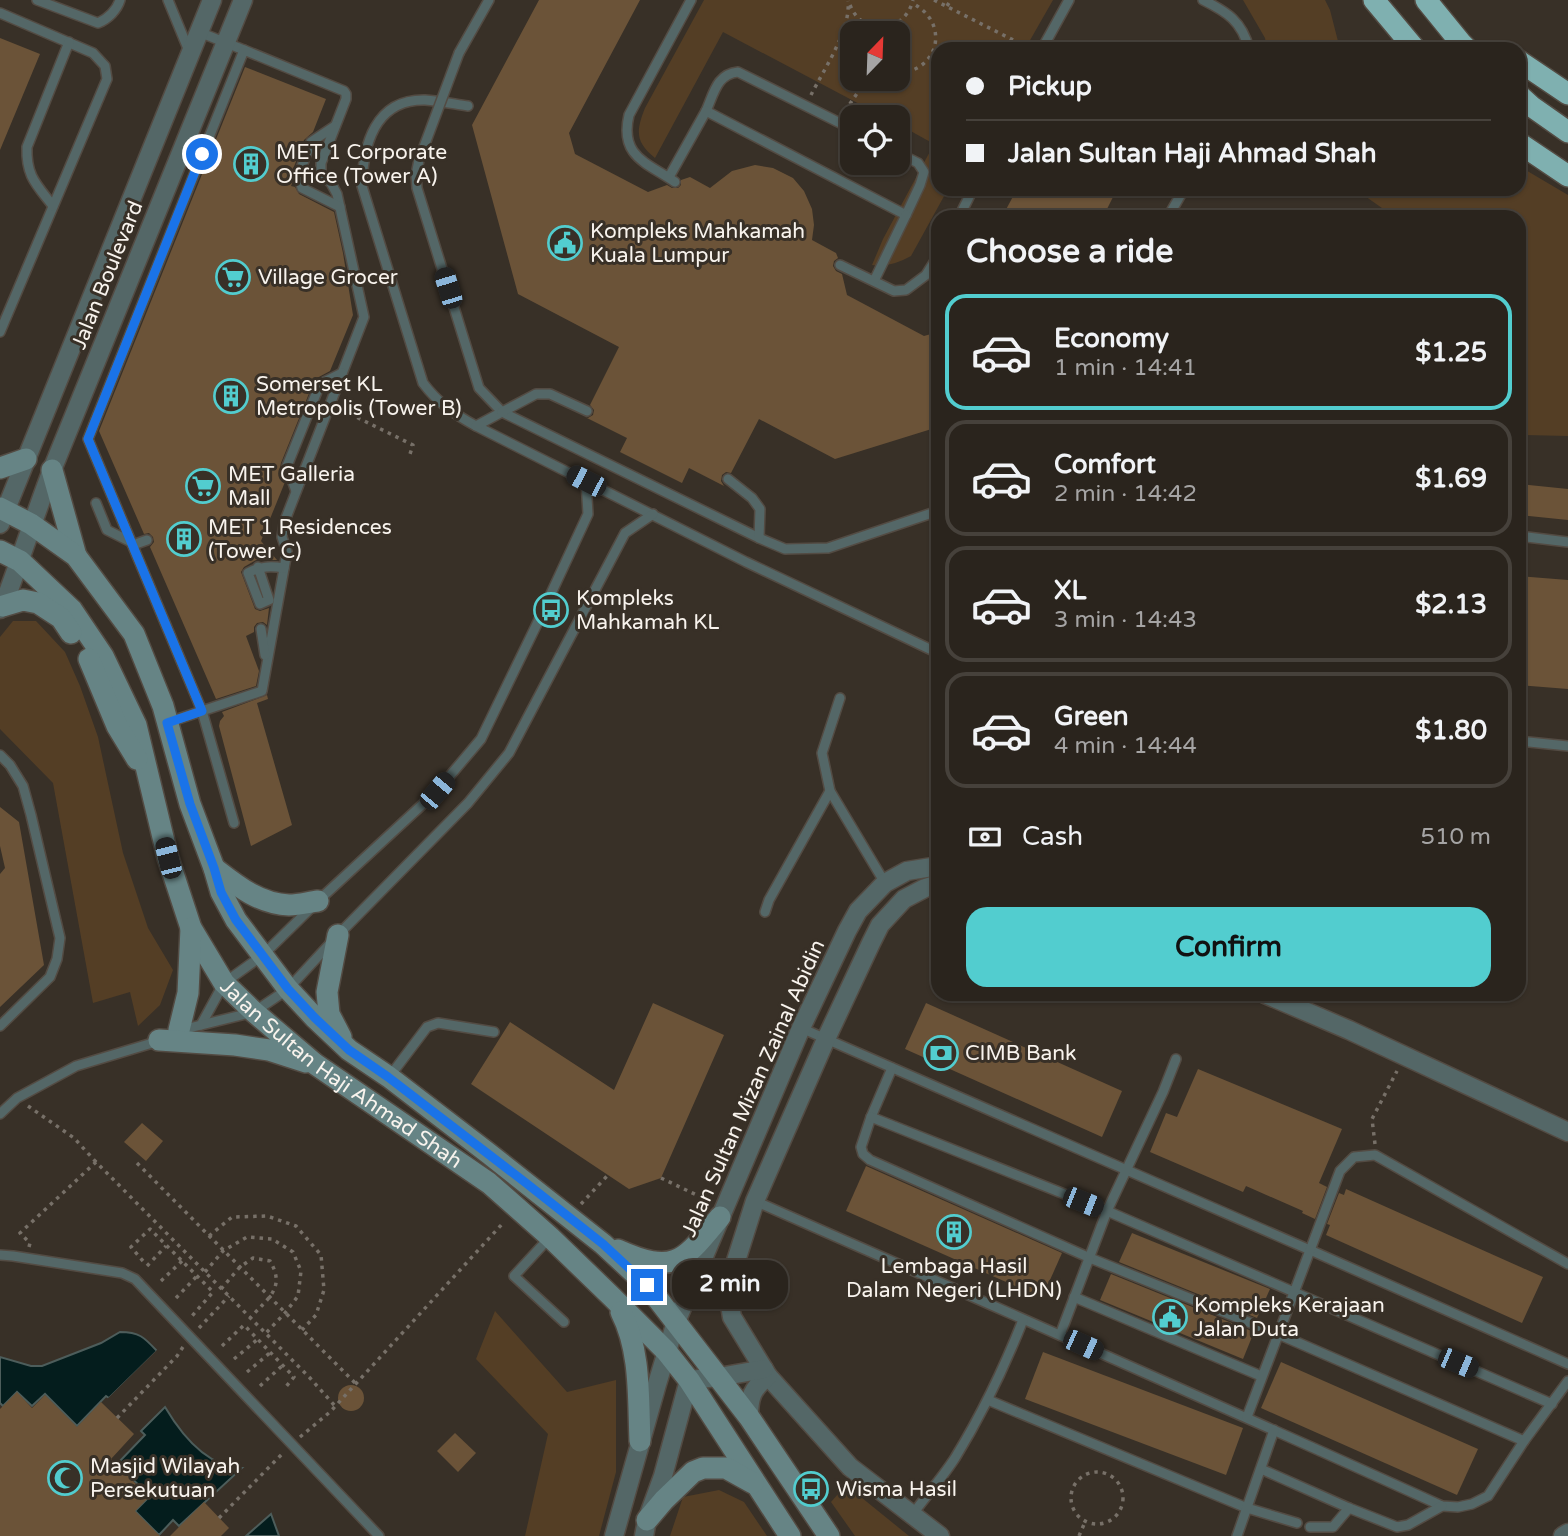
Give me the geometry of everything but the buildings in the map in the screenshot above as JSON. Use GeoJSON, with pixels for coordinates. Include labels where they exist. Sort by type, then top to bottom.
{"type":"FeatureCollection","features":[{"type":"Feature","properties":{"kind":"highway"},"geometry":{"type":"LineString","coordinates":[[1374,0],[1409,42]]}},
{"type":"Feature","properties":{"kind":"highway"},"geometry":{"type":"LineString","coordinates":[[1426,0],[1461,42]]}},
{"type":"Feature","properties":{"kind":"highway"},"geometry":{"type":"LineString","coordinates":[[1526,66],[1568,94]]}},
{"type":"Feature","properties":{"kind":"highway"},"geometry":{"type":"LineString","coordinates":[[1526,101],[1568,132]]}},
{"type":"Feature","properties":{"kind":"highway"},"geometry":{"type":"LineString","coordinates":[[1526,148],[1568,176]]}},
{"type":"Feature","properties":{"kind":"street","name":"Jalan Boulevard"},"geometry":{"type":"LineString","coordinates":[[2,514],[212,0]]}},
{"type":"Feature","properties":{"kind":"street","name":"Jalan Boulevard"},"geometry":{"type":"LineString","coordinates":[[1,607],[52,470],[243,0]]}},
{"type":"Feature","properties":{"kind":"street"},"geometry":{"type":"LineString","coordinates":[[0,468],[26,459]]}},
{"type":"Feature","properties":{"kind":"street"},"geometry":{"type":"LineString","coordinates":[[52,470],[76,556]]}},
{"type":"Feature","properties":{"kind":"street","name":"Jalan Sultan Haji Ahmad Shah"},"geometry":{"type":"LineString","coordinates":[[2,514],[31,524],[76,556],[134,634],[163,706],[190,804],[221,892],[236,920],[288,989],[349,1050],[488,1153],[603,1244],[647,1285],[749,1417],[829,1536]]}},
{"type":"Feature","properties":{"kind":"street","name":"Jalan Sultan Haji Ahmad Shah"},"geometry":{"type":"LineString","coordinates":[[0,551],[20,561],[72,610],[103,656],[136,725],[168,858],[191,928],[224,983],[315,1064],[489,1183],[613,1298],[666,1351],[689,1380],[790,1536]]}},
{"type":"Feature","properties":{"kind":"street"},"geometry":{"type":"LineString","coordinates":[[1,607],[23,600],[38,603],[61,618],[92,664],[117,726],[149,779]]}},
{"type":"Feature","properties":{"kind":"street","name":"Jalan Sultan Mizan Zainal Abidin"},"geometry":{"type":"LineString","coordinates":[[614,1536],[676,1322],[802,1028],[847,932],[858,911],[885,883],[907,871],[931,867]]}},
{"type":"Feature","properties":{"kind":"street"},"geometry":{"type":"LineString","coordinates":[[214,868],[246,891],[268,902],[289,905],[318,901]]}},
{"type":"Feature","properties":{"kind":"street"},"geometry":{"type":"LineString","coordinates":[[931,886],[904,899],[880,925],[826,1039],[755,1201],[729,1283],[729,1298],[733,1317],[766,1372],[850,1467],[940,1536]]}},
{"type":"Feature","properties":{"kind":"street"},"geometry":{"type":"LineString","coordinates":[[178,1030],[188,993],[191,928]]}},
{"type":"Feature","properties":{"kind":"street"},"geometry":{"type":"LineString","coordinates":[[338,935],[327,992],[329,1014],[349,1050]]}},
{"type":"Feature","properties":{"kind":"street"},"geometry":{"type":"LineString","coordinates":[[1281,1001],[1568,1132]]}},
{"type":"Feature","properties":{"kind":"street"},"geometry":{"type":"LineString","coordinates":[[1305,1001],[1349,1030]]}},
{"type":"Feature","properties":{"kind":"street"},"geometry":{"type":"LineString","coordinates":[[159,1041],[235,1045],[315,1064]]}},
{"type":"Feature","properties":{"kind":"street"},"geometry":{"type":"LineString","coordinates":[[603,1244],[644,1261],[677,1261],[688,1254],[720,1217]]}},
{"type":"Feature","properties":{"kind":"street"},"geometry":{"type":"LineString","coordinates":[[613,1298],[632,1336],[638,1381],[640,1441]]}},
{"type":"Feature","properties":{"kind":"street"},"geometry":{"type":"LineString","coordinates":[[646,1528],[689,1380],[766,1372]]}},
{"type":"Feature","properties":{"kind":"street"},"geometry":{"type":"LineString","coordinates":[[749,1417],[752,1393],[766,1372]]}},
{"type":"Feature","properties":{"kind":"street"},"geometry":{"type":"LineString","coordinates":[[646,1528],[664,1500],[693,1472],[703,1468],[726,1468],[755,1484]]}},
{"type":"Feature","properties":{"kind":"street"},"geometry":{"type":"LineString","coordinates":[[1563,1536],[1568,1534]]}},
{"type":"Feature","properties":{"kind":"lane"},"geometry":{"type":"LineString","coordinates":[[37,0],[98,23],[106,19],[119,5],[120,0]]}},
{"type":"Feature","properties":{"kind":"lane"},"geometry":{"type":"LineString","coordinates":[[168,0],[190,52]]}},
{"type":"Feature","properties":{"kind":"lane"},"geometry":{"type":"LineString","coordinates":[[489,0],[459,52],[416,174],[417,188],[479,388],[502,412],[785,549],[828,548],[931,513]]}},
{"type":"Feature","properties":{"kind":"lane"},"geometry":{"type":"LineString","coordinates":[[691,0],[629,115],[629,142],[634,154],[642,162],[672,180],[719,81],[728,73],[738,72],[838,121]]}},
{"type":"Feature","properties":{"kind":"lane"},"geometry":{"type":"LineString","coordinates":[[1046,42],[1069,0]]}},
{"type":"Feature","properties":{"kind":"lane"},"geometry":{"type":"LineString","coordinates":[[1203,0],[1226,12],[1236,21],[1247,42]]}},
{"type":"Feature","properties":{"kind":"lane"},"geometry":{"type":"LineString","coordinates":[[0,13],[93,53],[104,66],[107,79],[0,332]]}},
{"type":"Feature","properties":{"kind":"lane"},"geometry":{"type":"LineString","coordinates":[[167,723],[262,691],[287,552],[282,537],[284,523],[364,317],[337,194],[331,183],[321,174],[321,163],[346,94],[198,32]]}},
{"type":"Feature","properties":{"kind":"lane"},"geometry":{"type":"LineString","coordinates":[[53,206],[33,181],[27,163],[27,147],[69,43]]}},
{"type":"Feature","properties":{"kind":"lane"},"geometry":{"type":"LineString","coordinates":[[234,823],[202,711],[88,439],[243,50]]}},
{"type":"Feature","properties":{"kind":"lane"},"geometry":{"type":"LineString","coordinates":[[468,106],[425,100],[394,106],[377,123],[362,169],[362,186],[423,383],[434,398],[477,426],[746,562],[931,647]]}},
{"type":"Feature","properties":{"kind":"lane"},"geometry":{"type":"LineString","coordinates":[[706,111],[906,215]]}},
{"type":"Feature","properties":{"kind":"lane"},"geometry":{"type":"LineString","coordinates":[[335,126],[311,142],[299,174],[302,188],[341,210]]}},
{"type":"Feature","properties":{"kind":"lane"},"geometry":{"type":"LineString","coordinates":[[874,281],[924,172],[918,163],[910,159]]}},
{"type":"Feature","properties":{"kind":"lane"},"geometry":{"type":"LineString","coordinates":[[339,233],[341,210]]}},
{"type":"Feature","properties":{"kind":"lane"},"geometry":{"type":"LineString","coordinates":[[840,265],[894,291],[906,290],[926,275],[931,267]]}},
{"type":"Feature","properties":{"kind":"lane"},"geometry":{"type":"LineString","coordinates":[[296,491],[287,466],[320,384],[342,373]]}},
{"type":"Feature","properties":{"kind":"lane"},"geometry":{"type":"LineString","coordinates":[[477,426],[536,394],[550,394],[587,411]]}},
{"type":"Feature","properties":{"kind":"lane"},"geometry":{"type":"LineString","coordinates":[[728,479],[752,498],[760,509],[759,538]]}},
{"type":"Feature","properties":{"kind":"lane"},"geometry":{"type":"LineString","coordinates":[[201,1025],[224,983],[263,955],[437,791],[481,739],[588,514],[586,481]]}},
{"type":"Feature","properties":{"kind":"lane"},"geometry":{"type":"LineString","coordinates":[[96,503],[107,530],[132,544],[147,540]]}},
{"type":"Feature","properties":{"kind":"lane"},"geometry":{"type":"LineString","coordinates":[[0,1114],[17,1098],[76,1066],[159,1041],[178,1030],[254,1012],[288,989],[468,803],[509,753],[625,533],[653,514]]}},
{"type":"Feature","properties":{"kind":"lane"},"geometry":{"type":"LineString","coordinates":[[1526,537],[1568,542]]}},
{"type":"Feature","properties":{"kind":"lane"},"geometry":{"type":"LineString","coordinates":[[258,567],[284,568]]}},
{"type":"Feature","properties":{"kind":"lane"},"geometry":{"type":"LineString","coordinates":[[261,629],[267,664]]}},
{"type":"Feature","properties":{"kind":"lane"},"geometry":{"type":"LineString","coordinates":[[840,698],[822,753],[830,791],[885,883]]}},
{"type":"Feature","properties":{"kind":"lane"},"geometry":{"type":"LineString","coordinates":[[1526,742],[1568,746]]}},
{"type":"Feature","properties":{"kind":"lane"},"geometry":{"type":"LineString","coordinates":[[0,755],[23,786],[60,938],[57,959],[50,977],[0,1027]]}},
{"type":"Feature","properties":{"kind":"lane"},"geometry":{"type":"LineString","coordinates":[[765,912],[769,900],[830,791]]}},
{"type":"Feature","properties":{"kind":"lane"},"geometry":{"type":"LineString","coordinates":[[388,1077],[427,1027],[438,1023],[494,1032]]}},
{"type":"Feature","properties":{"kind":"lane"},"geometry":{"type":"LineString","coordinates":[[802,1028],[1568,1364]]}},
{"type":"Feature","properties":{"kind":"lane"},"geometry":{"type":"LineString","coordinates":[[1060,1335],[1107,1211],[1176,1059]]}},
{"type":"Feature","properties":{"kind":"lane"},"geometry":{"type":"LineString","coordinates":[[892,1068],[861,1147],[863,1154],[870,1160],[1090,1258],[1278,1334],[1524,1441]]}},
{"type":"Feature","properties":{"kind":"lane"},"geometry":{"type":"LineString","coordinates":[[871,1117],[1107,1211],[1552,1404]]}},
{"type":"Feature","properties":{"kind":"lane"},"geometry":{"type":"LineString","coordinates":[[1546,1123],[1568,1124]]}},
{"type":"Feature","properties":{"kind":"lane"},"geometry":{"type":"LineString","coordinates":[[1247,1417],[1340,1171],[1354,1157],[1376,1155],[1568,1264]]}},
{"type":"Feature","properties":{"kind":"lane"},"geometry":{"type":"LineString","coordinates":[[755,1201],[1247,1417],[1442,1506],[1472,1504],[1488,1496],[1568,1381]]}},
{"type":"Feature","properties":{"kind":"lane"},"geometry":{"type":"LineString","coordinates":[[550,1237],[514,1276],[564,1322]]}},
{"type":"Feature","properties":{"kind":"lane"},"geometry":{"type":"LineString","coordinates":[[0,1255],[122,1273],[135,1279],[379,1536]]}},
{"type":"Feature","properties":{"kind":"lane"},"geometry":{"type":"LineString","coordinates":[[1074,1297],[1261,1376]]}},
{"type":"Feature","properties":{"kind":"lane"},"geometry":{"type":"LineString","coordinates":[[912,1515],[954,1460],[988,1400],[1023,1320]]}},
{"type":"Feature","properties":{"kind":"lane"},"geometry":{"type":"LineString","coordinates":[[988,1400],[1247,1508],[1297,1523]]}},
{"type":"Feature","properties":{"kind":"lane"},"geometry":{"type":"LineString","coordinates":[[1237,1536],[1275,1430]]}},
{"type":"Feature","properties":{"kind":"lane"},"geometry":{"type":"LineString","coordinates":[[1261,1469],[1397,1527],[1408,1525],[1442,1506]]}},
{"type":"Feature","properties":{"kind":"lane"},"geometry":{"type":"LineString","coordinates":[[1310,1527],[1333,1527],[1349,1508]]}},
{"type":"Feature","properties":{"kind":"path"},"geometry":{"type":"LineString","coordinates":[[934,0],[1018,42]]}},
{"type":"Feature","properties":{"kind":"path"},"geometry":{"type":"LineString","coordinates":[[947,6],[951,0]]}},
{"type":"Feature","properties":{"kind":"path"},"geometry":{"type":"LineString","coordinates":[[848,1],[856,17],[864,23],[882,28],[891,26],[906,16],[913,1],[928,13],[934,23],[935,42]]}},
{"type":"Feature","properties":{"kind":"path"},"geometry":{"type":"LineString","coordinates":[[806,104],[846,25],[848,1]]}},
{"type":"Feature","properties":{"kind":"path"},"geometry":{"type":"LineString","coordinates":[[910,71],[922,66],[931,56]]}},
{"type":"Feature","properties":{"kind":"path"},"geometry":{"type":"LineString","coordinates":[[838,121],[857,91]]}},
{"type":"Feature","properties":{"kind":"path"},"geometry":{"type":"LineString","coordinates":[[330,404],[413,445],[409,457]]}},
{"type":"Feature","properties":{"kind":"path"},"geometry":{"type":"LineString","coordinates":[[1376,1155],[1373,1119],[1405,1056]]}},
{"type":"Feature","properties":{"kind":"path"},"geometry":{"type":"LineString","coordinates":[[17,1098],[74,1139],[335,1406]]}},
{"type":"Feature","properties":{"kind":"path"},"geometry":{"type":"LineString","coordinates":[[29,1249],[30,1243],[20,1233],[96,1162]]}},
{"type":"Feature","properties":{"kind":"path"},"geometry":{"type":"LineString","coordinates":[[137,1163],[356,1384]]}},
{"type":"Feature","properties":{"kind":"path"},"geometry":{"type":"LineString","coordinates":[[579,1205],[608,1175]]}},
{"type":"Feature","properties":{"kind":"path"},"geometry":{"type":"LineString","coordinates":[[661,1178],[705,1199]]}},
{"type":"Feature","properties":{"kind":"path"},"geometry":{"type":"LineString","coordinates":[[209,1236],[232,1217],[267,1216],[296,1226],[321,1255],[324,1290],[316,1315],[302,1330]]}},
{"type":"Feature","properties":{"kind":"path"},"geometry":{"type":"LineString","coordinates":[[219,1518],[292,1444],[335,1406],[505,1221]]}},
{"type":"Feature","properties":{"kind":"path"},"geometry":{"type":"LineString","coordinates":[[143,1261],[131,1247],[150,1229],[213,1292],[192,1316]]}},
{"type":"Feature","properties":{"kind":"path"},"geometry":{"type":"LineString","coordinates":[[205,1272],[223,1251],[247,1237],[272,1239],[293,1252],[301,1271],[298,1296],[266,1333]]}},
{"type":"Feature","properties":{"kind":"path"},"geometry":{"type":"LineString","coordinates":[[147,1266],[166,1246]]}},
{"type":"Feature","properties":{"kind":"path"},"geometry":{"type":"LineString","coordinates":[[221,1289],[240,1267],[253,1258],[270,1261],[277,1272],[275,1291],[250,1318]]}},
{"type":"Feature","properties":{"kind":"path"},"geometry":{"type":"LineString","coordinates":[[161,1281],[182,1261]]}},
{"type":"Feature","properties":{"kind":"path"},"geometry":{"type":"LineString","coordinates":[[176,1298],[197,1276]]}},
{"type":"Feature","properties":{"kind":"path"},"geometry":{"type":"LineString","coordinates":[[117,1418],[177,1356],[189,1337],[229,1296]]}},
{"type":"Feature","properties":{"kind":"path"},"geometry":{"type":"LineString","coordinates":[[222,1346],[244,1325],[294,1377],[284,1389]]}},
{"type":"Feature","properties":{"kind":"path"},"geometry":{"type":"LineString","coordinates":[[234,1359],[258,1339]]}},
{"type":"Feature","properties":{"kind":"path"},"geometry":{"type":"LineString","coordinates":[[247,1372],[271,1352]]}},
{"type":"Feature","properties":{"kind":"path"},"geometry":{"type":"LineString","coordinates":[[260,1386],[283,1365]]}},
{"type":"Feature","properties":{"kind":"path"},"geometry":{"type":"LineString","coordinates":[[1090,1473],[1107,1475],[1115,1480],[1122,1494],[1120,1510],[1101,1524],[1085,1521],[1073,1509],[1072,1491],[1082,1477],[1090,1473]]}},
{"type":"Feature","properties":{"kind":"path"},"geometry":{"type":"LineString","coordinates":[[1079,1536],[1085,1521]]}},
{"type":"Feature","properties":{"kind":"shaded area"},"geometry":{"type":"Polygon","coordinates":[[[704,0],[1053,0],[1029,42],[931,42],[931,142],[910,131],[910,105],[861,105],[723,32],[655,158],[644,147],[639,130],[645,108],[704,0]]]}},
{"type":"Feature","properties":{"kind":"shaded area"},"geometry":{"type":"Polygon","coordinates":[[[1243,0],[1325,0],[1338,42],[1266,42],[1243,0]]]}},
{"type":"Feature","properties":{"kind":"shaded area"},"geometry":{"type":"Polygon","coordinates":[[[931,150],[931,196],[944,196],[936,210],[931,210],[931,220],[911,256],[892,264],[872,265],[931,150]]]}},
{"type":"Feature","properties":{"kind":"shaded area"},"geometry":{"type":"Polygon","coordinates":[[[1526,170],[1568,195],[1568,436],[1526,435],[1526,210],[1385,210],[1365,196],[1526,196],[1526,170]]]}},
{"type":"Feature","properties":{"kind":"shaded area"},"geometry":{"type":"Polygon","coordinates":[[[13,621],[36,621],[65,652],[98,737],[123,853],[148,928],[173,970],[160,1005],[138,1026],[130,992],[93,1003],[53,783],[0,729],[0,637],[13,621]]]}},
{"type":"Feature","properties":{"kind":"shaded area"},"geometry":{"type":"Polygon","coordinates":[[[495,1311],[567,1392],[616,1380],[616,1472],[599,1536],[525,1536],[548,1434],[476,1359],[495,1311]]]}},
{"type":"Feature","properties":{"kind":"shaded area"},"geometry":{"type":"Polygon","coordinates":[[[846,1485],[909,1536],[855,1536],[831,1502],[846,1485]]]}},
{"type":"Feature","properties":{"kind":"shaded area"},"geometry":{"type":"Polygon","coordinates":[[[719,1490],[744,1502],[767,1536],[670,1536],[683,1497],[719,1490]]]}},
{"type":"Feature","properties":{"kind":"water"},"geometry":{"type":"Polygon","coordinates":[[[120,1332],[141,1336],[157,1351],[77,1426],[45,1394],[32,1406],[17,1392],[3,1406],[0,1403],[0,1357],[31,1366],[42,1366],[101,1343],[120,1332]]]}},
{"type":"Feature","properties":{"kind":"water"},"geometry":{"type":"Polygon","coordinates":[[[165,1407],[187,1438],[206,1455],[217,1462],[242,1468],[179,1526],[173,1520],[159,1535],[135,1511],[150,1496],[117,1464],[145,1435],[141,1431],[165,1407]]]}},
{"type":"Feature","properties":{"kind":"water"},"geometry":{"type":"Polygon","coordinates":[[[271,1514],[279,1536],[246,1536],[271,1514]]]}},
{"type":"Feature","properties":{"kind":"pier"},"geometry":{"type":"Polygon","coordinates":[[[159,1348],[159,1353],[112,1401],[103,1403],[159,1348]]]}},
{"type":"Feature","properties":{"kind":"place","name":"MET 1 Corporate Office (Tower A)"},"geometry":{"type":"Point","coordinates":[251,164]}},
{"type":"Feature","properties":{"kind":"place","name":"Kompleks Mahkamah Kuala Lumpur"},"geometry":{"type":"Point","coordinates":[565,243]}},
{"type":"Feature","properties":{"kind":"place","name":"Village Grocer"},"geometry":{"type":"Point","coordinates":[233,277]}},
{"type":"Feature","properties":{"kind":"place","name":"Somerset KL Metropolis (Tower B)"},"geometry":{"type":"Point","coordinates":[231,396]}},
{"type":"Feature","properties":{"kind":"place","name":"MET Galleria Mall"},"geometry":{"type":"Point","coordinates":[203,486]}},
{"type":"Feature","properties":{"kind":"place","name":"MET 1 Residences (Tower C)"},"geometry":{"type":"Point","coordinates":[184,539]}},
{"type":"Feature","properties":{"kind":"place","name":"Kompleks Mahkamah KL"},"geometry":{"type":"Point","coordinates":[551,610]}},
{"type":"Feature","properties":{"kind":"place","name":"CIMB Bank"},"geometry":{"type":"Point","coordinates":[941,1053]}},
{"type":"Feature","properties":{"kind":"place","name":"Lembaga Hasil Dalam Negeri (LHDN)"},"geometry":{"type":"Point","coordinates":[954,1232]}},
{"type":"Feature","properties":{"kind":"place","name":"Kompleks Kerajaan Jalan Duta"},"geometry":{"type":"Point","coordinates":[1170,1317]}},
{"type":"Feature","properties":{"kind":"place","name":"Masjid Wilayah Persekutuan"},"geometry":{"type":"Point","coordinates":[65,1478]}},
{"type":"Feature","properties":{"kind":"place","name":"Wisma Hasil"},"geometry":{"type":"Point","coordinates":[811,1489]}},
{"type":"Feature","properties":{"kind":"route"},"geometry":{"type":"LineString","coordinates":[[202,154],[88,439],[202,711],[167,723],[190,804],[221,892],[236,920],[288,989],[349,1050],[488,1153],[603,1244],[647,1285]]}}]}
